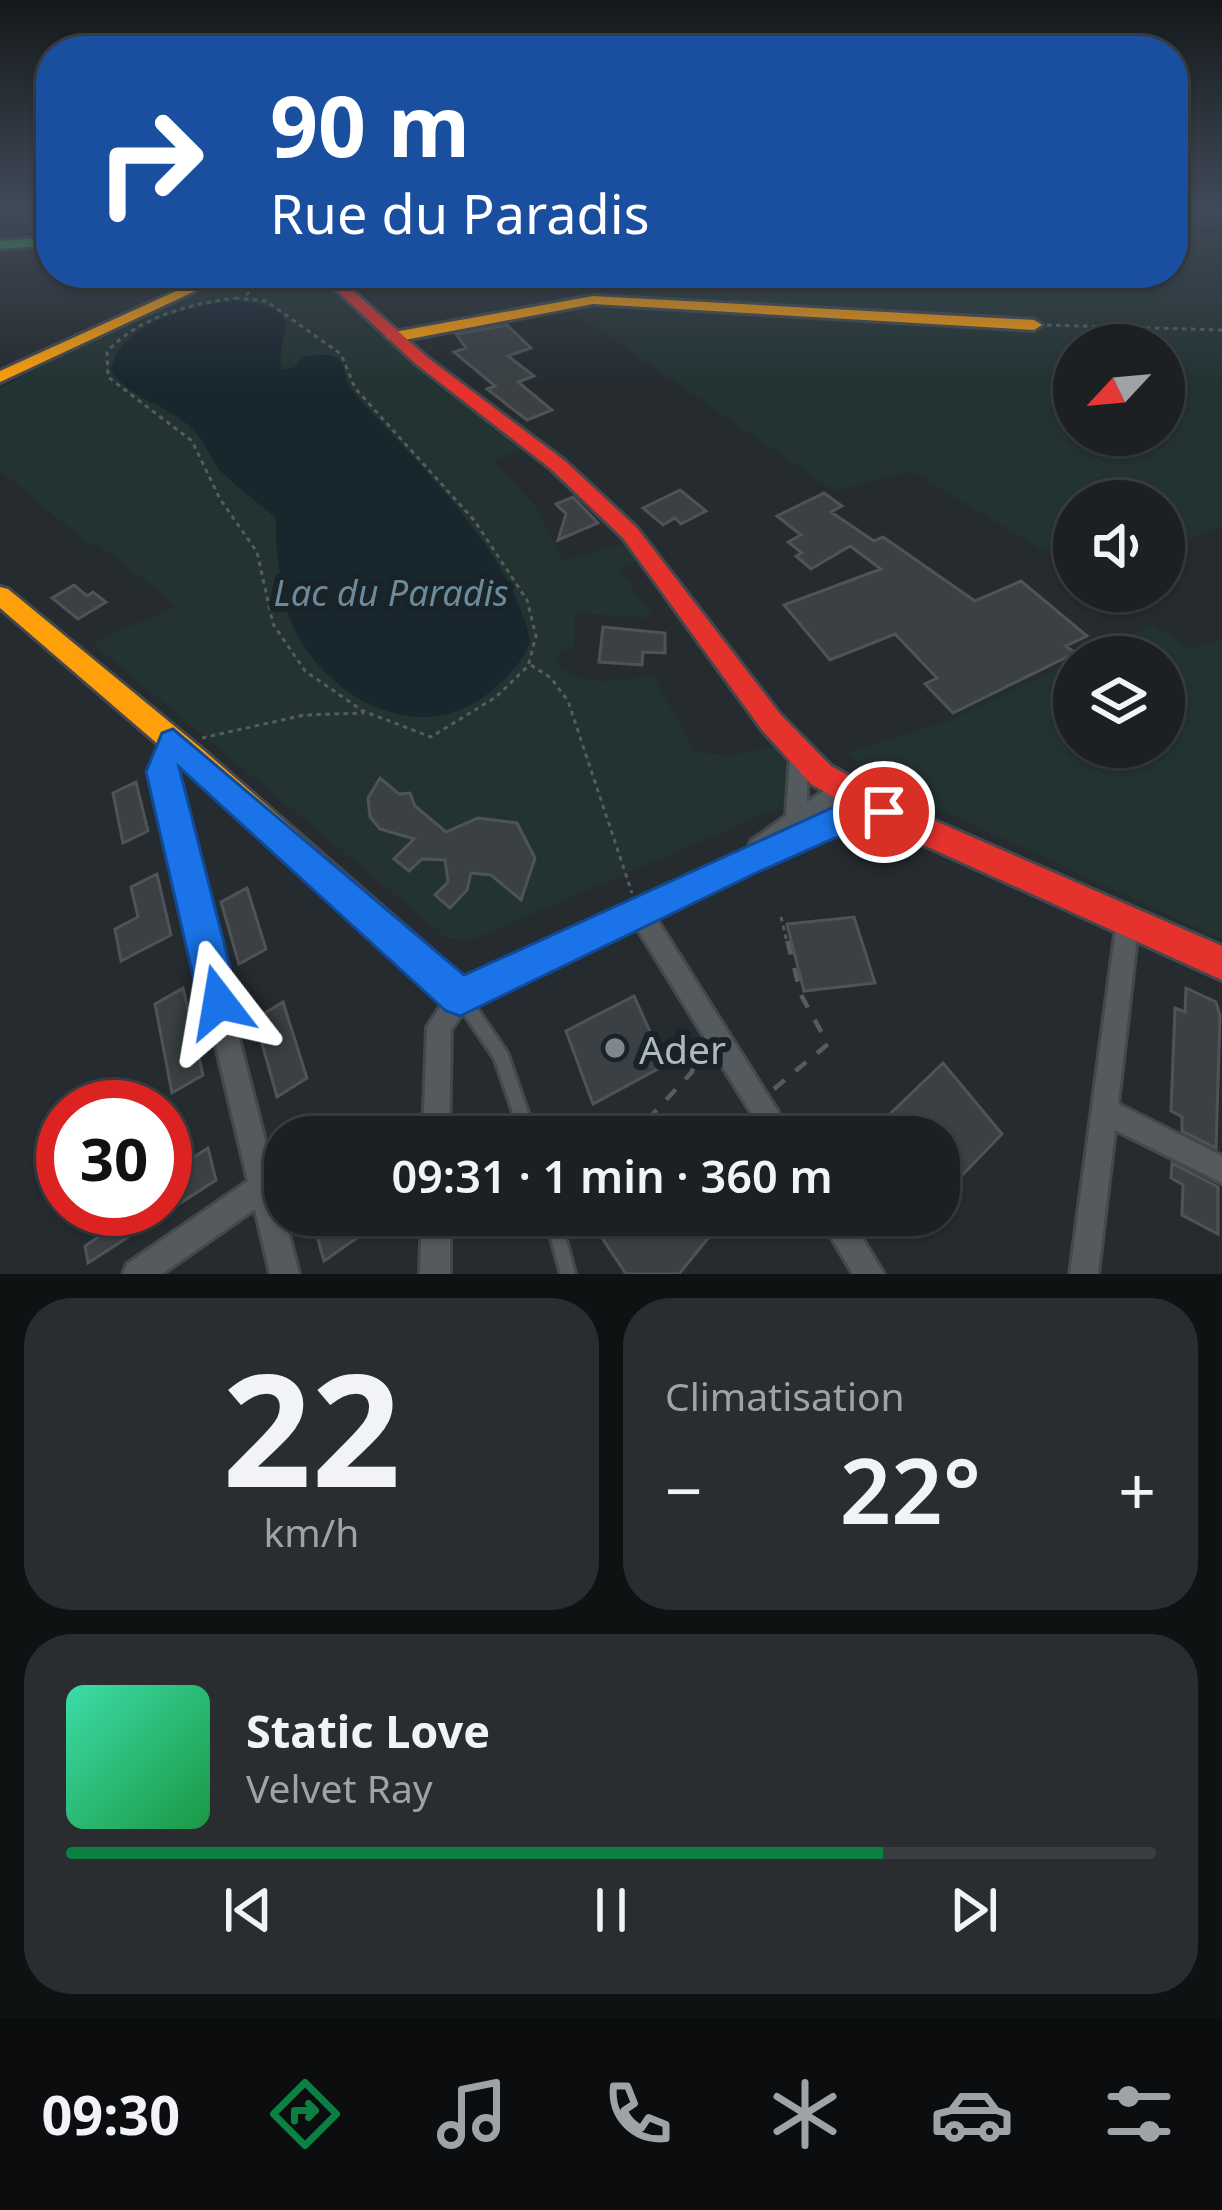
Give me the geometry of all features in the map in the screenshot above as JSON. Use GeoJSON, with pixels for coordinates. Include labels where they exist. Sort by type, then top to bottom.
{"type":"FeatureCollection","features":[{"type":"Feature","properties":{"kind":"main road"},"geometry":{"type":"LineString","coordinates":[[0,377],[194,288]]}},
{"type":"Feature","properties":{"kind":"main road"},"geometry":{"type":"LineString","coordinates":[[343,288],[394,337],[520,433],[630,533],[799,755],[884,812],[1222,963]]}},
{"type":"Feature","properties":{"kind":"main road"},"geometry":{"type":"LineString","coordinates":[[394,337],[593,300],[856,319],[1034,325]]}},
{"type":"Feature","properties":{"kind":"main road"},"geometry":{"type":"LineString","coordinates":[[7,604],[185,741],[460,997]]}},
{"type":"Feature","properties":{"kind":"street"},"geometry":{"type":"LineString","coordinates":[[185,741],[161,772],[264,1182]]}},
{"type":"Feature","properties":{"kind":"street"},"geometry":{"type":"LineString","coordinates":[[796,817],[802,791],[799,755]]}},
{"type":"Feature","properties":{"kind":"street"},"geometry":{"type":"LineString","coordinates":[[744,861],[796,817],[842,788]]}},
{"type":"Feature","properties":{"kind":"street"},"geometry":{"type":"LineString","coordinates":[[437,1116],[439,1027],[460,997],[744,861],[832,823],[884,812]]}},
{"type":"Feature","properties":{"kind":"street"},"geometry":{"type":"LineString","coordinates":[[640,914],[768,1116]]}},
{"type":"Feature","properties":{"kind":"street"},"geometry":{"type":"LineString","coordinates":[[1084,1274],[1128,920]]}},
{"type":"Feature","properties":{"kind":"street"},"geometry":{"type":"LineString","coordinates":[[1105,1111],[1222,1169]]}},
{"type":"Feature","properties":{"kind":"street"},"geometry":{"type":"LineString","coordinates":[[137,1274],[264,1187]]}},
{"type":"Feature","properties":{"kind":"street"},"geometry":{"type":"LineString","coordinates":[[276,1236],[285,1274]]}},
{"type":"Feature","properties":{"kind":"street"},"geometry":{"type":"LineString","coordinates":[[435,1274],[436,1236]]}},
{"type":"Feature","properties":{"kind":"street"},"geometry":{"type":"LineString","coordinates":[[846,1236],[870,1274]]}},
{"type":"Feature","properties":{"kind":"lane"},"geometry":{"type":"LineString","coordinates":[[460,997],[501,1056],[522,1116]]}},
{"type":"Feature","properties":{"kind":"lane"},"geometry":{"type":"LineString","coordinates":[[557,1236],[568,1274]]}},
{"type":"Feature","properties":{"kind":"path"},"geometry":{"type":"LineString","coordinates":[[244,298],[255,288]]}},
{"type":"Feature","properties":{"kind":"path"},"geometry":{"type":"LineString","coordinates":[[244,298],[266,301],[293,326],[341,355],[352,386],[483,529],[534,625],[530,664],[496,696],[431,737],[366,713],[309,675],[275,630],[259,556],[234,525],[186,433],[112,384],[105,357],[130,333],[189,304],[244,298]]}},
{"type":"Feature","properties":{"kind":"path"},"geometry":{"type":"LineString","coordinates":[[1034,325],[1222,330]]}},
{"type":"Feature","properties":{"kind":"path"},"geometry":{"type":"LineString","coordinates":[[530,664],[551,678],[568,701],[640,914]]}},
{"type":"Feature","properties":{"kind":"path"},"geometry":{"type":"LineString","coordinates":[[185,741],[304,715],[366,713]]}},
{"type":"Feature","properties":{"kind":"path"},"geometry":{"type":"LineString","coordinates":[[759,1102],[828,1044],[801,994],[781,917]]}},
{"type":"Feature","properties":{"kind":"path"},"geometry":{"type":"LineString","coordinates":[[651,1116],[692,1072],[706,1017]]}},
{"type":"Feature","properties":{"kind":"shaded area"},"geometry":{"type":"Polygon","coordinates":[[[1188,267],[1222,267],[1222,527],[1185,539],[1185,480],[1053,480],[1053,556],[912,471],[834,491],[560,303],[576,297],[565,288],[1188,288],[1188,267]]]}},
{"type":"Feature","properties":{"kind":"shaded area"},"geometry":{"type":"Polygon","coordinates":[[[206,288],[330,288],[414,366],[520,449],[493,461],[536,507],[563,561],[623,544],[638,560],[619,569],[654,618],[575,613],[574,646],[561,651],[556,664],[590,680],[653,676],[695,752],[731,755],[775,747],[786,763],[792,802],[471,940],[447,938],[92,643],[177,606],[98,544],[91,546],[0,470],[0,388],[158,307],[206,288]]]}},
{"type":"Feature","properties":{"kind":"shaded area"},"geometry":{"type":"Polygon","coordinates":[[[1153,625],[1170,636],[1128,636],[1153,625]]]}},
{"type":"Feature","properties":{"kind":"shaded area"},"geometry":{"type":"Polygon","coordinates":[[[1222,639],[1222,939],[877,781],[848,753],[951,720],[1053,670],[1053,768],[1185,768],[1185,646],[1192,650],[1222,639]]]}},
{"type":"Feature","properties":{"kind":"water","name":"Lac du Paradis"},"geometry":{"type":"Polygon","coordinates":[[[235,301],[275,310],[283,318],[282,370],[295,367],[302,357],[338,359],[350,388],[457,507],[503,572],[530,640],[506,678],[485,696],[437,716],[413,717],[365,702],[324,671],[291,622],[279,569],[276,518],[224,474],[187,424],[128,388],[111,371],[117,354],[142,328],[180,312],[235,301]]]}},
{"type":"Feature","properties":{"kind":"building"},"geometry":{"type":"Polygon","coordinates":[[[507,325],[531,348],[508,356],[534,376],[518,382],[552,410],[527,420],[487,389],[495,386],[454,352],[466,348],[456,334],[507,325]]]}},
{"type":"Feature","properties":{"kind":"building"},"geometry":{"type":"Polygon","coordinates":[[[680,490],[706,511],[681,524],[675,518],[663,525],[643,508],[680,490]]]}},
{"type":"Feature","properties":{"kind":"building"},"geometry":{"type":"Polygon","coordinates":[[[824,493],[842,506],[831,512],[874,541],[883,537],[975,601],[1021,581],[1087,636],[1053,636],[1053,664],[953,713],[925,684],[937,678],[895,634],[830,660],[784,605],[881,569],[850,546],[811,569],[788,542],[801,535],[777,516],[824,493]]]}},
{"type":"Feature","properties":{"kind":"building"},"geometry":{"type":"Polygon","coordinates":[[[573,497],[598,523],[558,540],[566,514],[556,504],[573,497]]]}},
{"type":"Feature","properties":{"kind":"building"},"geometry":{"type":"Polygon","coordinates":[[[74,585],[87,596],[93,592],[106,602],[78,619],[52,598],[74,585]]]}},
{"type":"Feature","properties":{"kind":"building"},"geometry":{"type":"Polygon","coordinates":[[[603,627],[665,633],[665,653],[643,652],[642,665],[599,662],[603,627]]]}},
{"type":"Feature","properties":{"kind":"building"},"geometry":{"type":"Polygon","coordinates":[[[380,778],[399,794],[410,793],[415,806],[446,832],[478,818],[517,823],[535,858],[521,900],[491,875],[471,873],[467,890],[450,908],[435,895],[448,882],[445,860],[422,859],[409,871],[394,859],[414,839],[380,829],[370,817],[368,798],[380,778]]]}},
{"type":"Feature","properties":{"kind":"building"},"geometry":{"type":"Polygon","coordinates":[[[136,782],[148,831],[123,843],[113,793],[136,782]]]}},
{"type":"Feature","properties":{"kind":"building"},"geometry":{"type":"Polygon","coordinates":[[[157,874],[171,935],[121,961],[115,929],[138,917],[131,887],[157,874]]]}},
{"type":"Feature","properties":{"kind":"building"},"geometry":{"type":"Polygon","coordinates":[[[247,888],[266,949],[239,964],[221,902],[247,888]]]}},
{"type":"Feature","properties":{"kind":"building"},"geometry":{"type":"Polygon","coordinates":[[[854,917],[875,983],[804,991],[787,924],[854,917]]]}},
{"type":"Feature","properties":{"kind":"building"},"geometry":{"type":"Polygon","coordinates":[[[183,988],[203,1075],[192,1081],[170,1080],[155,1004],[183,988]]]}},
{"type":"Feature","properties":{"kind":"building"},"geometry":{"type":"Polygon","coordinates":[[[1186,988],[1216,1002],[1220,1016],[1216,1148],[1182,1131],[1182,1117],[1171,1111],[1175,1008],[1185,1012],[1186,988]]]}},
{"type":"Feature","properties":{"kind":"building","name":"Ader"},"geometry":{"type":"Polygon","coordinates":[[[634,996],[665,1065],[593,1104],[566,1031],[634,996]]]}},
{"type":"Feature","properties":{"kind":"building"},"geometry":{"type":"Polygon","coordinates":[[[283,1002],[307,1078],[277,1097],[255,1019],[283,1002]]]}},
{"type":"Feature","properties":{"kind":"building"},"geometry":{"type":"Polygon","coordinates":[[[943,1063],[1002,1134],[960,1178],[960,1116],[889,1115],[943,1063]]]}},
{"type":"Feature","properties":{"kind":"building"},"geometry":{"type":"Polygon","coordinates":[[[208,1148],[216,1180],[192,1196],[192,1158],[208,1148]]]}},
{"type":"Feature","properties":{"kind":"building"},"geometry":{"type":"Polygon","coordinates":[[[1172,1163],[1218,1187],[1218,1234],[1182,1215],[1183,1185],[1171,1178],[1172,1163]]]}},
{"type":"Feature","properties":{"kind":"building"},"geometry":{"type":"Polygon","coordinates":[[[100,1236],[130,1236],[88,1263],[85,1246],[100,1236]]]}},
{"type":"Feature","properties":{"kind":"building"},"geometry":{"type":"Polygon","coordinates":[[[317,1236],[356,1236],[357,1238],[324,1261],[317,1236]]]}},
{"type":"Feature","properties":{"kind":"building"},"geometry":{"type":"Polygon","coordinates":[[[601,1236],[710,1236],[679,1274],[626,1274],[601,1236]]]}},
{"type":"Feature","properties":{"kind":"traffic: slow"},"geometry":{"type":"LineString","coordinates":[[0,377],[194,288]]}},
{"type":"Feature","properties":{"kind":"traffic: slow"},"geometry":{"type":"LineString","coordinates":[[394,337],[593,300],[1034,325]]}},
{"type":"Feature","properties":{"kind":"traffic: slow"},"geometry":{"type":"LineString","coordinates":[[0,595],[191,756],[460,997]]}},
{"type":"Feature","properties":{"kind":"traffic: jam"},"geometry":{"type":"LineString","coordinates":[[342,288],[422,361],[558,465],[630,533],[771,722],[821,775],[907,823],[1222,963]]}},
{"type":"Feature","properties":{"kind":"place","name":"Ader"},"geometry":{"type":"Point","coordinates":[615,1048]}},
{"type":"Feature","properties":{"kind":"route"},"geometry":{"type":"LineString","coordinates":[[219,1002],[161,772],[164,754],[173,742],[432,967],[460,997],[744,861],[832,823],[884,812]]}}]}
